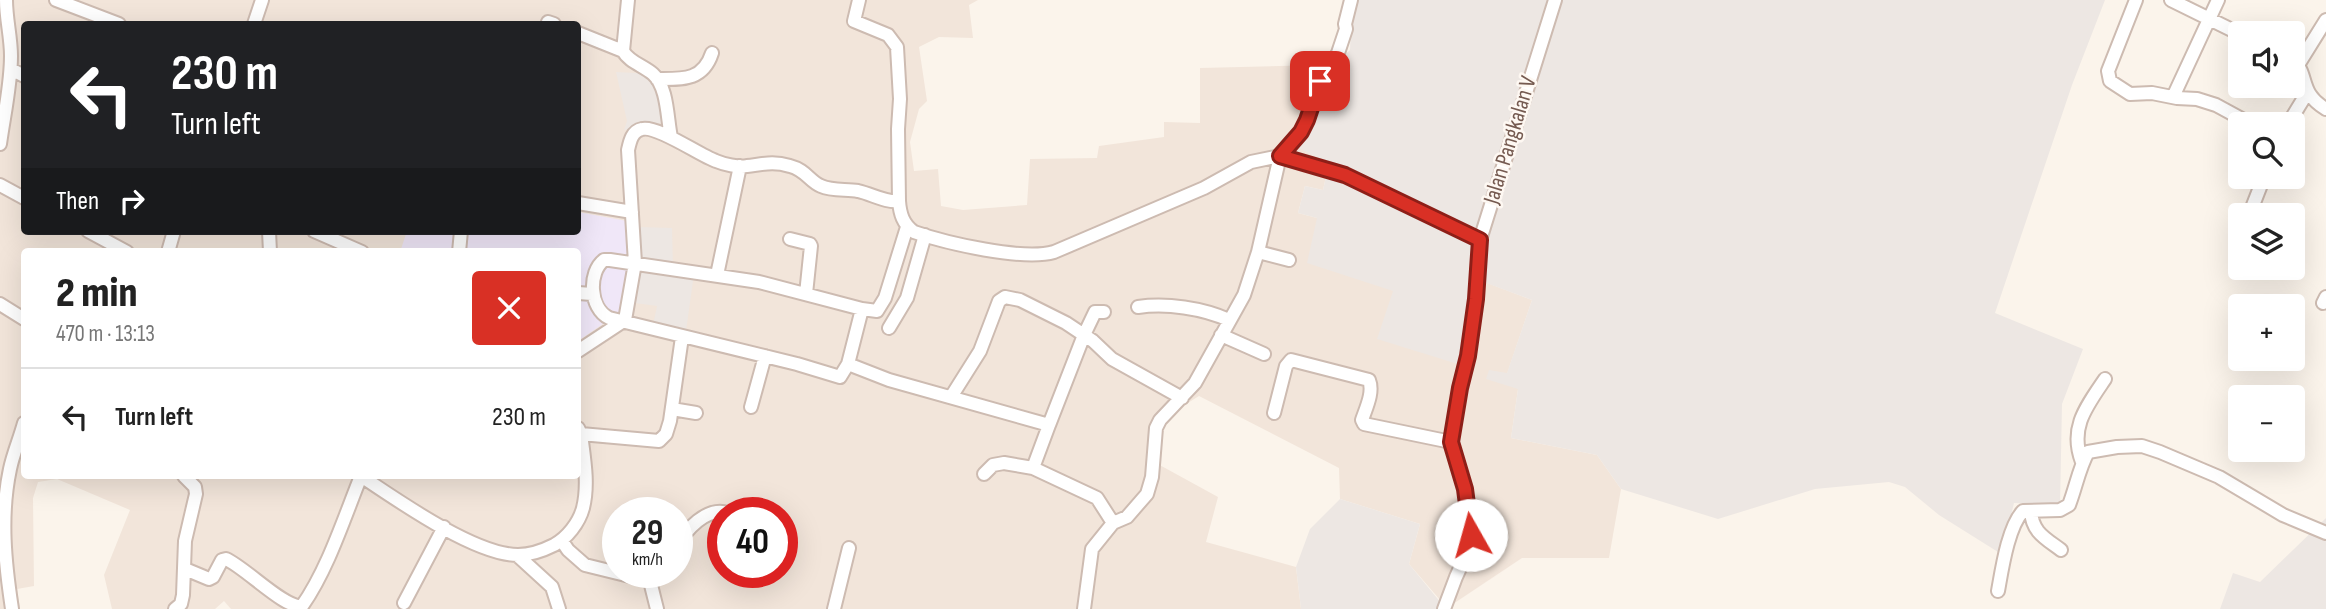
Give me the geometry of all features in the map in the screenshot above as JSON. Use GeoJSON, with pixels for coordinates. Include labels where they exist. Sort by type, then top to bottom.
{"type":"FeatureCollection","features":[{"type":"Feature","properties":{"kind":"street"},"geometry":{"type":"LineString","coordinates":[[0,144],[11,69],[6,0]]}},
{"type":"Feature","properties":{"kind":"street"},"geometry":{"type":"LineString","coordinates":[[56,0],[111,21]]}},
{"type":"Feature","properties":{"kind":"street"},"geometry":{"type":"LineString","coordinates":[[255,21],[262,0]]}},
{"type":"Feature","properties":{"kind":"street"},"geometry":{"type":"LineString","coordinates":[[623,51],[628,0]]}},
{"type":"Feature","properties":{"kind":"street"},"geometry":{"type":"LineString","coordinates":[[859,0],[854,21],[888,35],[898,47],[899,201],[907,228],[914,232],[1001,252],[1024,256],[1043,255],[1204,188],[1251,162],[1280,156],[1345,175],[1480,240]]}},
{"type":"Feature","properties":{"kind":"street"},"geometry":{"type":"LineString","coordinates":[[1084,609],[1092,549],[1113,523],[1127,517],[1147,494],[1152,477],[1156,428],[1160,420],[1195,383],[1244,295],[1258,252],[1280,156],[1301,132],[1320,81],[1338,53],[1351,0]]}},
{"type":"Feature","properties":{"kind":"street","name":"Jalan Pangkalan V"},"geometry":{"type":"LineString","coordinates":[[1444,609],[1469,548],[1471,535],[1465,489],[1451,442],[1468,356],[1480,240],[1555,0]]}},
{"type":"Feature","properties":{"kind":"street"},"geometry":{"type":"LineString","coordinates":[[2136,0],[2108,75],[2110,80],[2130,94],[2152,93],[2197,99],[2229,112]]}},
{"type":"Feature","properties":{"kind":"street"},"geometry":{"type":"LineString","coordinates":[[2171,0],[2228,28]]}},
{"type":"Feature","properties":{"kind":"street"},"geometry":{"type":"LineString","coordinates":[[2172,97],[2218,0]]}},
{"type":"Feature","properties":{"kind":"street"},"geometry":{"type":"LineString","coordinates":[[2305,49],[2326,20]]}},
{"type":"Feature","properties":{"kind":"street"},"geometry":{"type":"LineString","coordinates":[[581,34],[623,51],[657,79],[663,94],[671,137]]}},
{"type":"Feature","properties":{"kind":"street"},"geometry":{"type":"LineString","coordinates":[[657,79],[676,79],[700,72],[707,66],[712,53]]}},
{"type":"Feature","properties":{"kind":"street"},"geometry":{"type":"LineString","coordinates":[[11,69],[21,74]]}},
{"type":"Feature","properties":{"kind":"street"},"geometry":{"type":"LineString","coordinates":[[2305,86],[2315,103],[2326,109]]}},
{"type":"Feature","properties":{"kind":"street"},"geometry":{"type":"LineString","coordinates":[[2296,112],[2308,93]]}},
{"type":"Feature","properties":{"kind":"street"},"geometry":{"type":"LineString","coordinates":[[581,349],[625,320],[635,263],[628,149],[633,134],[646,128],[671,137],[718,163],[747,167],[766,163],[787,165],[807,174],[817,185],[823,187],[857,191],[890,202],[899,201]]}},
{"type":"Feature","properties":{"kind":"street"},"geometry":{"type":"LineString","coordinates":[[717,275],[740,166]]}},
{"type":"Feature","properties":{"kind":"street"},"geometry":{"type":"LineString","coordinates":[[0,186],[21,196]]}},
{"type":"Feature","properties":{"kind":"street"},"geometry":{"type":"LineString","coordinates":[[581,204],[632,212]]}},
{"type":"Feature","properties":{"kind":"street"},"geometry":{"type":"LineString","coordinates":[[862,309],[848,365],[839,377],[609,318],[600,312],[592,295],[601,261],[604,260],[759,282],[877,311],[885,298],[907,228]]}},
{"type":"Feature","properties":{"kind":"street"},"geometry":{"type":"LineString","coordinates":[[96,235],[120,248]]}},
{"type":"Feature","properties":{"kind":"street"},"geometry":{"type":"LineString","coordinates":[[323,235],[353,248]]}},
{"type":"Feature","properties":{"kind":"street"},"geometry":{"type":"LineString","coordinates":[[890,328],[906,300],[925,235]]}},
{"type":"Feature","properties":{"kind":"street"},"geometry":{"type":"LineString","coordinates":[[790,239],[811,246],[806,294]]}},
{"type":"Feature","properties":{"kind":"street"},"geometry":{"type":"LineString","coordinates":[[1258,252],[1289,260]]}},
{"type":"Feature","properties":{"kind":"street"},"geometry":{"type":"LineString","coordinates":[[581,293],[592,295]]}},
{"type":"Feature","properties":{"kind":"street"},"geometry":{"type":"LineString","coordinates":[[885,298],[906,300]]}},
{"type":"Feature","properties":{"kind":"street"},"geometry":{"type":"LineString","coordinates":[[951,397],[980,351],[1002,298],[1020,300],[1066,323],[1112,359],[1182,398]]}},
{"type":"Feature","properties":{"kind":"street"},"geometry":{"type":"LineString","coordinates":[[0,303],[21,316]]}},
{"type":"Feature","properties":{"kind":"street"},"geometry":{"type":"LineString","coordinates":[[1138,307],[1179,307],[1229,320]]}},
{"type":"Feature","properties":{"kind":"street"},"geometry":{"type":"LineString","coordinates":[[1033,468],[1084,335],[1095,312],[1104,312]]}},
{"type":"Feature","properties":{"kind":"street"},"geometry":{"type":"LineString","coordinates":[[1221,335],[1264,354]]}},
{"type":"Feature","properties":{"kind":"street"},"geometry":{"type":"LineString","coordinates":[[581,430],[659,441],[666,434],[672,409],[682,337]]}},
{"type":"Feature","properties":{"kind":"street"},"geometry":{"type":"LineString","coordinates":[[751,407],[765,356]]}},
{"type":"Feature","properties":{"kind":"street"},"geometry":{"type":"LineString","coordinates":[[1273,413],[1286,366],[1291,360],[1369,380],[1372,383],[1362,420],[1364,424],[1451,442]]}},
{"type":"Feature","properties":{"kind":"street"},"geometry":{"type":"LineString","coordinates":[[848,365],[869,374],[1049,425]]}},
{"type":"Feature","properties":{"kind":"street"},"geometry":{"type":"LineString","coordinates":[[2082,462],[2076,440],[2082,415],[2105,379]]}},
{"type":"Feature","properties":{"kind":"street"},"geometry":{"type":"LineString","coordinates":[[672,409],[696,413]]}},
{"type":"Feature","properties":{"kind":"street"},"geometry":{"type":"LineString","coordinates":[[12,609],[3,530],[9,471],[21,433]]}},
{"type":"Feature","properties":{"kind":"street"},"geometry":{"type":"LineString","coordinates":[[365,479],[414,512],[482,547],[517,555],[539,552],[562,541],[583,511],[586,484],[581,445]]}},
{"type":"Feature","properties":{"kind":"street"},"geometry":{"type":"LineString","coordinates":[[1999,584],[2019,515],[2023,511],[2060,510],[2069,505],[2078,483],[2082,462],[2088,452],[2117,447],[2143,446],[2200,468],[2283,515],[2326,533]]}},
{"type":"Feature","properties":{"kind":"street"},"geometry":{"type":"LineString","coordinates":[[984,474],[993,465],[1004,463],[1033,468],[1097,498],[1113,523]]}},
{"type":"Feature","properties":{"kind":"street"},"geometry":{"type":"LineString","coordinates":[[175,609],[181,604],[183,595],[185,541],[196,494],[195,487],[187,479]]}},
{"type":"Feature","properties":{"kind":"street"},"geometry":{"type":"LineString","coordinates":[[185,569],[209,579],[214,577],[222,561],[226,559],[240,566],[290,605],[302,606],[325,563],[360,479]]}},
{"type":"Feature","properties":{"kind":"street"},"geometry":{"type":"LineString","coordinates":[[2031,511],[2031,523],[2061,550]]}},
{"type":"Feature","properties":{"kind":"street"},"geometry":{"type":"LineString","coordinates":[[693,527],[707,514]]}},
{"type":"Feature","properties":{"kind":"street"},"geometry":{"type":"LineString","coordinates":[[404,603],[444,527]]}},
{"type":"Feature","properties":{"kind":"street"},"geometry":{"type":"LineString","coordinates":[[562,541],[585,565],[602,568]]}},
{"type":"Feature","properties":{"kind":"street"},"geometry":{"type":"LineString","coordinates":[[834,609],[849,548]]}},
{"type":"Feature","properties":{"kind":"street"},"geometry":{"type":"LineString","coordinates":[[517,555],[552,587],[559,609]]}},
{"type":"Feature","properties":{"kind":"street"},"geometry":{"type":"LineString","coordinates":[[654,588],[657,609]]}},
{"type":"Feature","properties":{"kind":"shaded area"},"geometry":{"type":"Polygon","coordinates":[[[0,0],[978,0],[969,5],[973,38],[939,37],[919,47],[927,101],[919,109],[910,142],[914,171],[938,169],[941,206],[963,210],[1027,205],[1030,159],[1097,158],[1099,146],[1164,137],[1164,122],[1200,123],[1200,68],[1318,65],[1324,75],[1329,163],[1323,190],[1305,186],[1298,213],[1532,300],[1507,374],[1518,389],[1511,438],[1597,455],[1621,489],[1609,558],[1522,558],[1447,608],[1409,564],[1420,524],[1340,499],[1339,468],[1199,396],[1162,419],[1156,463],[1218,497],[1206,542],[1296,567],[1301,609],[231,609],[224,601],[215,609],[112,609],[104,575],[130,510],[57,479],[38,482],[33,498],[34,586],[17,589],[20,609],[0,609],[0,0]]]}},
{"type":"Feature","properties":{"kind":"shaded area"},"geometry":{"type":"Polygon","coordinates":[[[1357,0],[2105,0],[2072,85],[1995,313],[2083,349],[2062,404],[2060,505],[2014,503],[2005,540],[1998,552],[1939,515],[1905,487],[1889,482],[1815,489],[1718,519],[1621,489],[1597,455],[1511,438],[1518,389],[1486,379],[1489,370],[1507,373],[1532,300],[1473,278],[1461,365],[1377,339],[1393,291],[1307,263],[1317,218],[1298,213],[1305,186],[1323,190],[1329,164],[1291,144],[1324,75],[1350,50],[1351,21],[1357,0]]]}},
{"type":"Feature","properties":{"kind":"shaded area"},"geometry":{"type":"Polygon","coordinates":[[[616,72],[653,74],[666,122],[624,130],[627,121],[616,72]]]}},
{"type":"Feature","properties":{"kind":"shaded area"},"geometry":{"type":"Polygon","coordinates":[[[581,213],[627,221],[628,270],[619,313],[581,339],[581,248],[401,248],[406,235],[581,235],[581,213]]]}},
{"type":"Feature","properties":{"kind":"shaded area"},"geometry":{"type":"Polygon","coordinates":[[[638,227],[672,228],[673,268],[694,274],[686,331],[653,325],[657,306],[635,303],[639,266],[638,227]]]}},
{"type":"Feature","properties":{"kind":"shaded area"},"geometry":{"type":"Polygon","coordinates":[[[1340,499],[1420,524],[1409,564],[1446,609],[1301,609],[1296,567],[1310,529],[1340,499]]]}},
{"type":"Feature","properties":{"kind":"shaded area"},"geometry":{"type":"Polygon","coordinates":[[[2326,518],[2326,609],[2220,609],[2233,573],[2260,582],[2326,518]]]}},
{"type":"Feature","properties":{"kind":"route"},"geometry":{"type":"LineString","coordinates":[[1320,81],[1301,132],[1280,156],[1345,175],[1480,240],[1468,356],[1451,442],[1465,489],[1471,535]]}}]}
